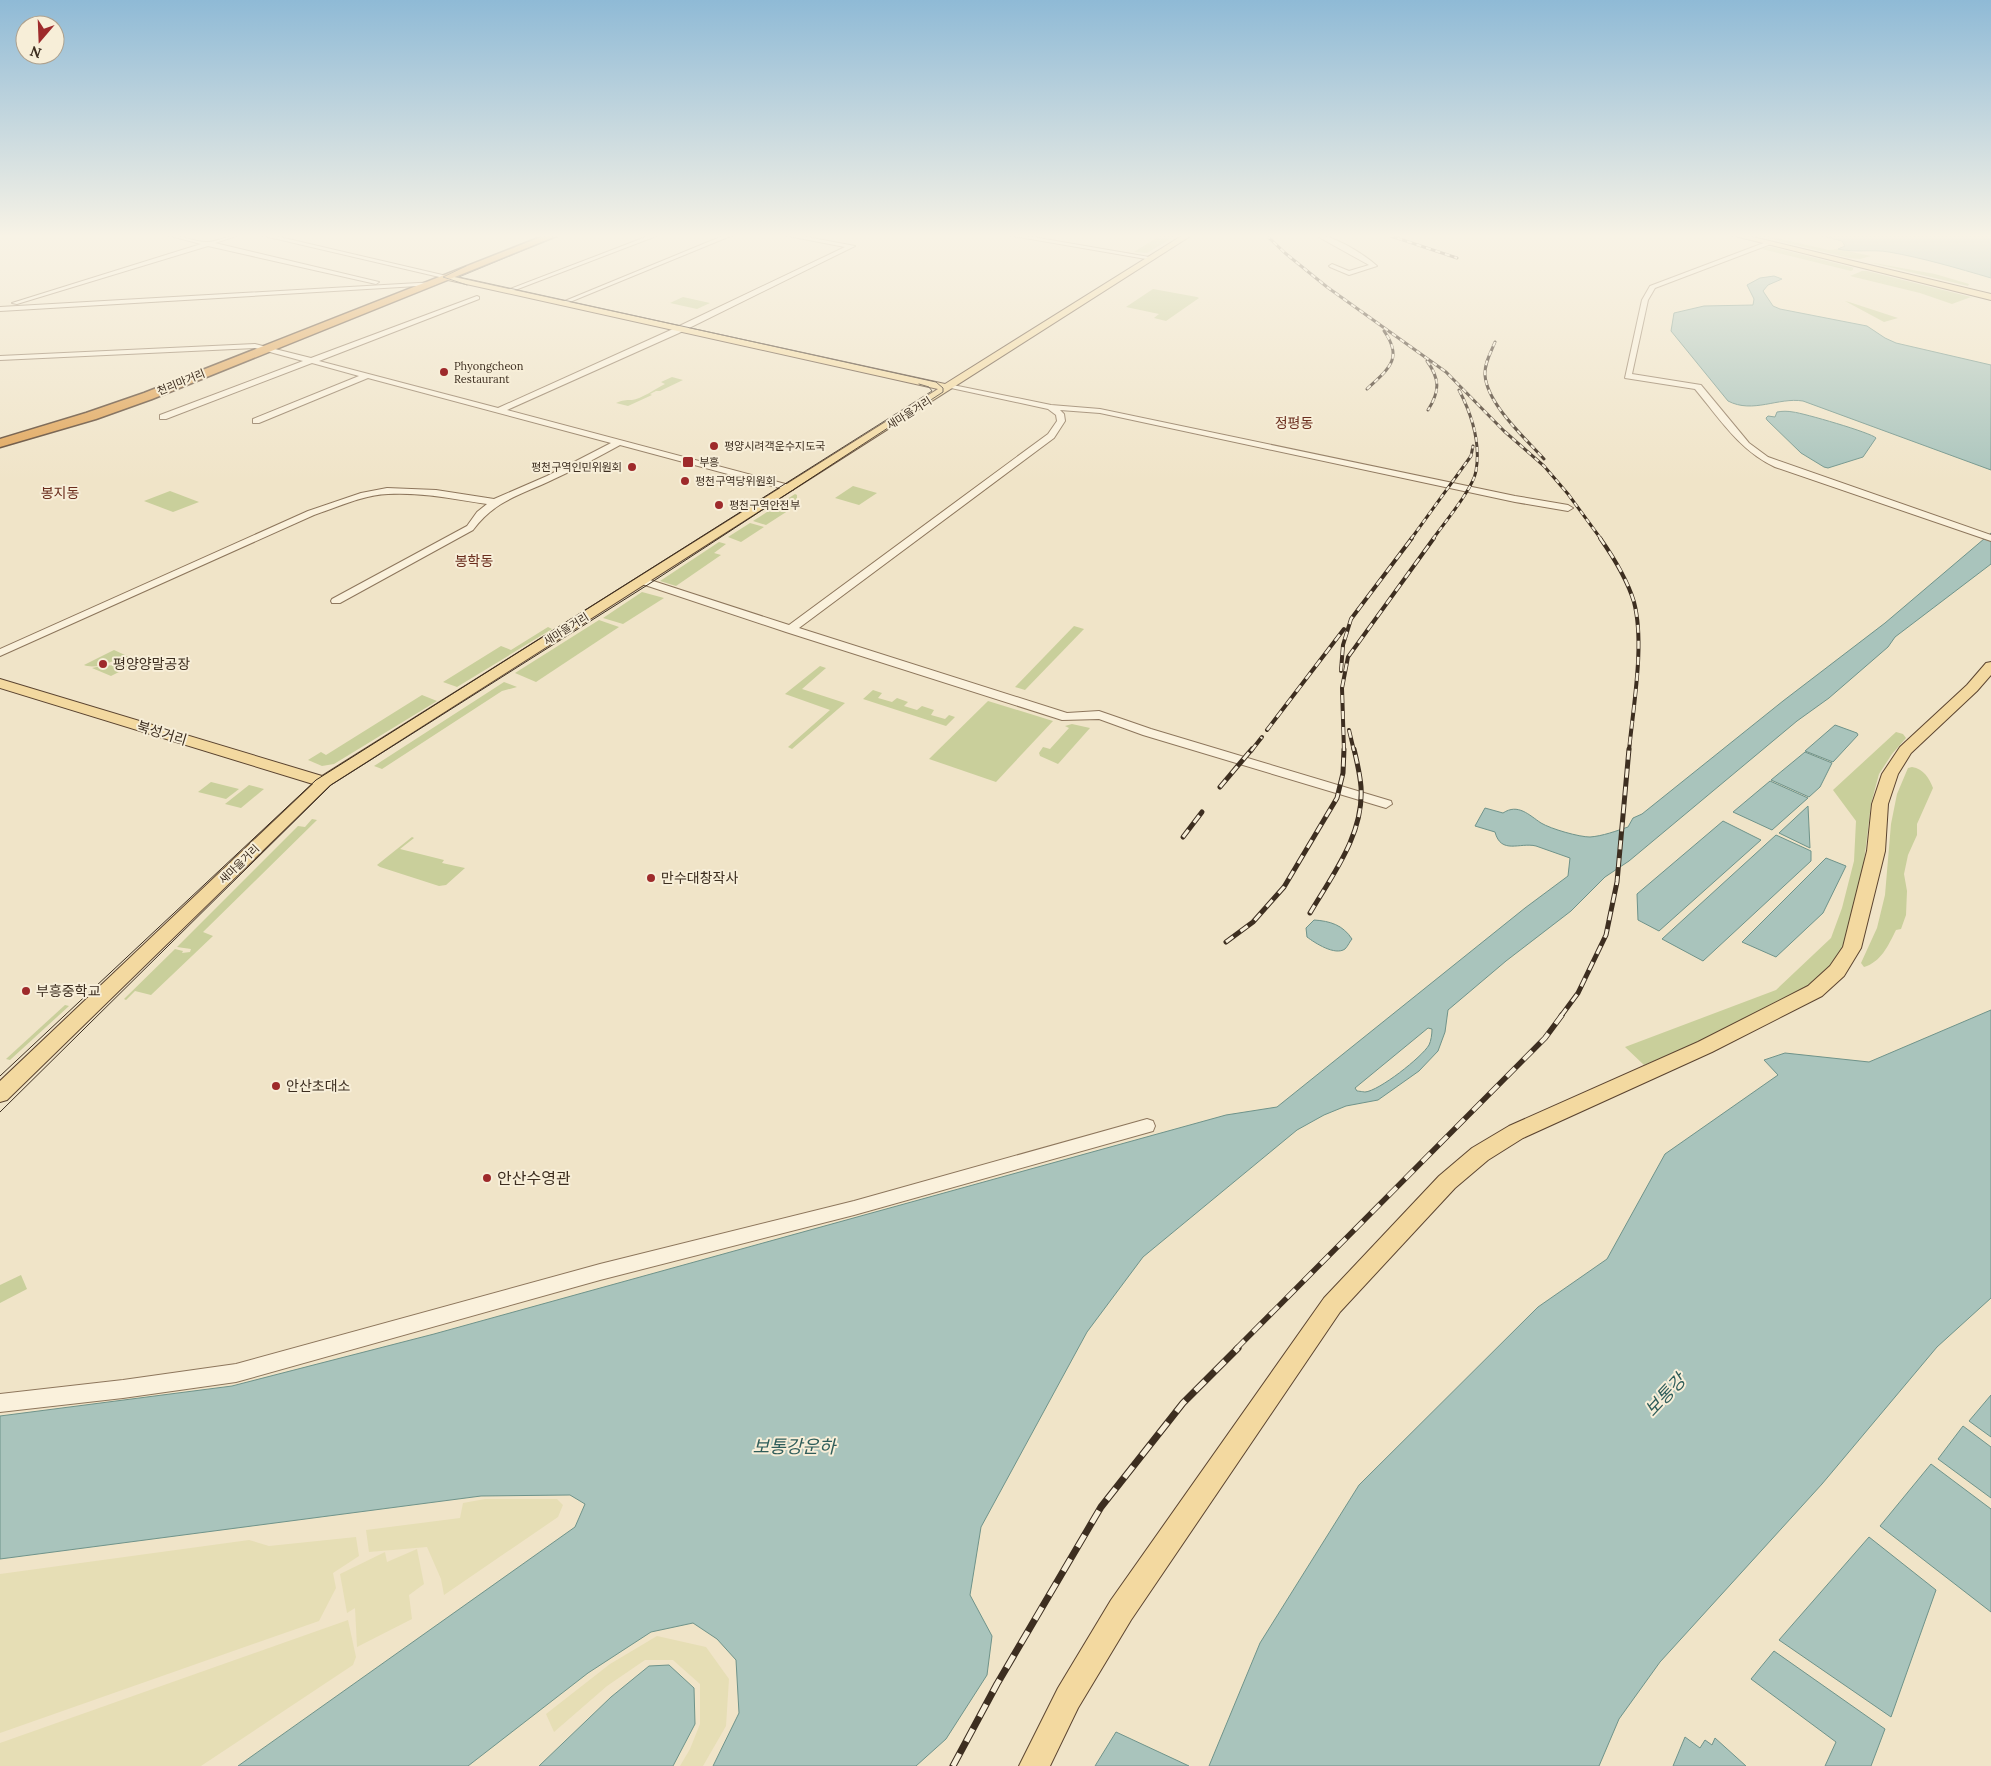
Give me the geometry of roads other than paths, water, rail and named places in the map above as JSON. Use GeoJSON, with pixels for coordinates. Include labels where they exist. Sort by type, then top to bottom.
{"type":"FeatureCollection","features":[{"type":"Feature","properties":{"kind":"highway","name":"천리마거리"},"geometry":{"type":"LineString","coordinates":[[0,443],[122,405],[345,317]]}},
{"type":"Feature","properties":{"kind":"main road"},"geometry":{"type":"LineString","coordinates":[[628,317],[950,387]]}},
{"type":"Feature","properties":{"kind":"main road","name":"새마을거리"},"geometry":{"type":"LineString","coordinates":[[0,1094],[324,782],[1059,317]]}},
{"type":"Feature","properties":{"kind":"main road"},"geometry":{"type":"LineString","coordinates":[[1034,1766],[1068,1698],[1122,1610],[1245,1428],[1332,1306],[1447,1182],[1480,1154],[1516,1132],[1706,1047],[1815,991],[1836,971],[1852,948],[1866,897],[1876,851],[1880,804],[1890,774],[1905,750],[1972,688],[1991,666]]}},
{"type":"Feature","properties":{"kind":"main road","name":"북성거리"},"geometry":{"type":"LineString","coordinates":[[0,683],[324,782]]}},
{"type":"Feature","properties":{"kind":"street"},"geometry":{"type":"LineString","coordinates":[[163,417],[426,317]]}},
{"type":"Feature","properties":{"kind":"street"},"geometry":{"type":"LineString","coordinates":[[501,410],[704,317]]}},
{"type":"Feature","properties":{"kind":"street"},"geometry":{"type":"LineString","coordinates":[[1641,317],[1628,376],[1698,387],[1746,445],[1765,459],[1991,538]]}},
{"type":"Feature","properties":{"kind":"street"},"geometry":{"type":"LineString","coordinates":[[0,359],[240,345],[265,348],[790,488]]}},
{"type":"Feature","properties":{"kind":"street"},"geometry":{"type":"LineString","coordinates":[[256,421],[369,375]]}},
{"type":"Feature","properties":{"kind":"street"},"geometry":{"type":"LineString","coordinates":[[950,387],[1051,407],[1100,411],[1515,500],[1568,508]]}},
{"type":"Feature","properties":{"kind":"street"},"geometry":{"type":"LineString","coordinates":[[790,630],[1050,436],[1061,420],[1060,414],[1051,407]]}},
{"type":"Feature","properties":{"kind":"street"},"geometry":{"type":"LineString","coordinates":[[336,601],[470,528],[480,514],[495,502],[550,478],[620,442]]}},
{"type":"Feature","properties":{"kind":"street"},"geometry":{"type":"LineString","coordinates":[[0,653],[296,518],[364,495],[400,491],[436,493],[495,502]]}},
{"type":"Feature","properties":{"kind":"street"},"geometry":{"type":"LineString","coordinates":[[642,581],[986,693],[1066,716],[1099,715],[1147,732],[1386,804]]}},
{"type":"Feature","properties":{"kind":"street"},"geometry":{"type":"LineString","coordinates":[[0,1403],[123,1389],[236,1373],[600,1272],[854,1208],[1147,1126]]}},
{"type":"Feature","properties":{"kind":"water"},"geometry":{"type":"Polygon","coordinates":[[[1673,317],[1823,317],[1867,326],[1896,343],[1991,365],[1991,470],[1803,401],[1784,401],[1756,406],[1737,405],[1728,401],[1671,331],[1673,317]]]}},
{"type":"Feature","properties":{"kind":"water"},"geometry":{"type":"Polygon","coordinates":[[[1789,411],[1799,413],[1851,428],[1876,438],[1863,457],[1828,468],[1824,467],[1801,453],[1767,420],[1768,416],[1775,417],[1777,412],[1789,411]]]}},
{"type":"Feature","properties":{"kind":"water","name":"보통강운하"},"geometry":{"type":"Polygon","coordinates":[[[1991,533],[1991,564],[1895,637],[1888,647],[1829,698],[1797,721],[1629,861],[1605,877],[1571,911],[1506,961],[1448,1010],[1445,1032],[1438,1051],[1419,1071],[1378,1100],[1346,1106],[1324,1115],[1297,1130],[1143,1257],[1087,1332],[981,1527],[970,1595],[992,1636],[987,1675],[946,1739],[916,1766],[713,1766],[739,1713],[736,1660],[717,1639],[693,1623],[651,1632],[588,1673],[468,1766],[238,1766],[575,1527],[585,1504],[570,1495],[481,1496],[0,1559],[0,1416],[232,1386],[434,1334],[1226,1115],[1277,1107],[1525,908],[1568,876],[1570,858],[1536,846],[1506,845],[1498,839],[1495,832],[1475,826],[1485,808],[1503,813],[1514,809],[1523,811],[1551,828],[1585,837],[1600,836],[1628,827],[1633,818],[1642,814],[1783,701],[1885,623],[1991,533]],[[1428,1028],[1355,1088],[1357,1091],[1365,1092],[1380,1086],[1409,1065],[1429,1045],[1432,1029],[1428,1028]]]}},
{"type":"Feature","properties":{"kind":"water"},"geometry":{"type":"Polygon","coordinates":[[[1835,725],[1858,735],[1833,762],[1805,751],[1835,725]]]}},
{"type":"Feature","properties":{"kind":"water"},"geometry":{"type":"Polygon","coordinates":[[[1805,752],[1832,763],[1820,787],[1809,797],[1771,780],[1805,752]]]}},
{"type":"Feature","properties":{"kind":"water"},"geometry":{"type":"Polygon","coordinates":[[[1770,781],[1808,798],[1772,830],[1733,812],[1770,781]]]}},
{"type":"Feature","properties":{"kind":"water"},"geometry":{"type":"Polygon","coordinates":[[[1808,806],[1810,848],[1779,833],[1808,806]]]}},
{"type":"Feature","properties":{"kind":"water"},"geometry":{"type":"Polygon","coordinates":[[[1723,821],[1761,840],[1659,931],[1638,920],[1637,894],[1723,821]]]}},
{"type":"Feature","properties":{"kind":"water"},"geometry":{"type":"Polygon","coordinates":[[[1776,835],[1811,851],[1811,861],[1703,961],[1662,939],[1776,835]]]}},
{"type":"Feature","properties":{"kind":"water"},"geometry":{"type":"Polygon","coordinates":[[[1826,858],[1846,866],[1823,913],[1776,957],[1742,942],[1826,858]]]}},
{"type":"Feature","properties":{"kind":"water"},"geometry":{"type":"Polygon","coordinates":[[[1314,920],[1325,921],[1340,927],[1352,939],[1345,949],[1341,951],[1331,950],[1320,945],[1307,937],[1306,928],[1314,920]]]}},
{"type":"Feature","properties":{"kind":"water","name":"보통강"},"geometry":{"type":"Polygon","coordinates":[[[1991,1010],[1991,1298],[1937,1347],[1822,1484],[1660,1662],[1619,1719],[1599,1766],[1209,1766],[1260,1643],[1359,1485],[1538,1307],[1607,1259],[1665,1154],[1778,1075],[1764,1060],[1785,1053],[1869,1062],[1991,1010]]]}},
{"type":"Feature","properties":{"kind":"water"},"geometry":{"type":"Polygon","coordinates":[[[1991,1395],[1991,1437],[1969,1421],[1991,1395]]]}},
{"type":"Feature","properties":{"kind":"water"},"geometry":{"type":"Polygon","coordinates":[[[1963,1426],[1991,1447],[1991,1498],[1938,1459],[1963,1426]]]}},
{"type":"Feature","properties":{"kind":"water"},"geometry":{"type":"Polygon","coordinates":[[[1931,1464],[1991,1509],[1991,1612],[1880,1526],[1931,1464]]]}},
{"type":"Feature","properties":{"kind":"water"},"geometry":{"type":"Polygon","coordinates":[[[1869,1537],[1936,1590],[1891,1717],[1779,1640],[1869,1537]]]}},
{"type":"Feature","properties":{"kind":"water"},"geometry":{"type":"Polygon","coordinates":[[[1774,1651],[1885,1729],[1871,1766],[1825,1766],[1836,1742],[1751,1679],[1774,1651]]]}},
{"type":"Feature","properties":{"kind":"water"},"geometry":{"type":"Polygon","coordinates":[[[669,1665],[694,1688],[695,1724],[673,1766],[539,1766],[611,1697],[649,1666],[669,1665]]]}},
{"type":"Feature","properties":{"kind":"water"},"geometry":{"type":"Polygon","coordinates":[[[1116,1732],[1189,1766],[1095,1766],[1116,1732]]]}},
{"type":"Feature","properties":{"kind":"water"},"geometry":{"type":"Polygon","coordinates":[[[1685,1737],[1700,1748],[1705,1740],[1712,1745],[1715,1738],[1746,1766],[1673,1766],[1685,1737]]]}},
{"type":"Feature","properties":{"kind":"tram line"},"geometry":{"type":"LineString","coordinates":[[0,1112],[331,785],[649,584],[943,392],[943,388],[936,382],[643,317]]}},
{"type":"Feature","properties":{"kind":"tram line"},"geometry":{"type":"LineString","coordinates":[[0,1076],[316,780],[932,391],[929,387],[919,384]]}},
{"type":"Feature","properties":{"kind":"railway"},"geometry":{"type":"LineString","coordinates":[[1370,317],[1446,372],[1504,431],[1544,466],[1568,494],[1601,539]]}},
{"type":"Feature","properties":{"kind":"railway"},"geometry":{"type":"LineString","coordinates":[[1367,389],[1391,363],[1393,349],[1384,331]]}},
{"type":"Feature","properties":{"kind":"railway"},"geometry":{"type":"LineString","coordinates":[[1495,342],[1486,367],[1487,386],[1492,397],[1508,420],[1544,459]]}},
{"type":"Feature","properties":{"kind":"railway"},"geometry":{"type":"LineString","coordinates":[[1427,361],[1437,385],[1435,397],[1428,410]]}},
{"type":"Feature","properties":{"kind":"railway"},"geometry":{"type":"LineString","coordinates":[[1433,539],[1470,487],[1476,471],[1477,450],[1474,429],[1468,409],[1459,390]]}},
{"type":"Feature","properties":{"kind":"railway"},"geometry":{"type":"LineString","coordinates":[[1411,539],[1471,456],[1473,446]]}},
{"type":"Feature","properties":{"kind":"railway"},"geometry":{"type":"LineString","coordinates":[[1341,671],[1343,645],[1351,619],[1412,538]]}},
{"type":"Feature","properties":{"kind":"railway"},"geometry":{"type":"LineString","coordinates":[[1344,750],[1342,688],[1348,657],[1434,538]]}},
{"type":"Feature","properties":{"kind":"railway"},"geometry":{"type":"LineString","coordinates":[[1600,538],[1628,585],[1637,619],[1637,676],[1629,751]]}},
{"type":"Feature","properties":{"kind":"railway"},"geometry":{"type":"LineString","coordinates":[[1267,730],[1344,629]]}},
{"type":"Feature","properties":{"kind":"railway"},"geometry":{"type":"LineString","coordinates":[[1349,730],[1354,751]]}},
{"type":"Feature","properties":{"kind":"railway"},"geometry":{"type":"LineString","coordinates":[[1251,751],[1262,737]]}},
{"type":"Feature","properties":{"kind":"railway"},"geometry":{"type":"LineString","coordinates":[[1220,787],[1252,749]]}},
{"type":"Feature","properties":{"kind":"railway"},"geometry":{"type":"LineString","coordinates":[[1310,913],[1345,853],[1358,821],[1361,787],[1354,749]]}},
{"type":"Feature","properties":{"kind":"railway"},"geometry":{"type":"LineString","coordinates":[[1561,1016],[1578,993],[1606,935],[1617,882],[1629,749]]}},
{"type":"Feature","properties":{"kind":"railway"},"geometry":{"type":"LineString","coordinates":[[1226,942],[1253,922],[1284,887],[1337,798],[1343,773],[1344,750]]}},
{"type":"Feature","properties":{"kind":"railway"},"geometry":{"type":"LineString","coordinates":[[1183,837],[1202,812]]}},
{"type":"Feature","properties":{"kind":"railway"},"geometry":{"type":"LineString","coordinates":[[1236,1349],[1545,1038],[1562,1015]]}},
{"type":"Feature","properties":{"kind":"railway"},"geometry":{"type":"LineString","coordinates":[[953,1766],[997,1684],[1101,1507],[1183,1403],[1238,1348]]}},
{"type":"Feature","properties":{"kind":"place","name":"Phyongcheon Restaurant"},"geometry":{"type":"Point","coordinates":[444,372]}},
{"type":"Feature","properties":{"kind":"place","name":"평양시려객운수지도국"},"geometry":{"type":"Point","coordinates":[714,446]}},
{"type":"Feature","properties":{"kind":"place","name":"부흥"},"geometry":{"type":"Point","coordinates":[688,462]}},
{"type":"Feature","properties":{"kind":"place","name":"평천구역인민위원회"},"geometry":{"type":"Point","coordinates":[632,467]}},
{"type":"Feature","properties":{"kind":"place","name":"평천구역당위원회"},"geometry":{"type":"Point","coordinates":[685,481]}},
{"type":"Feature","properties":{"kind":"place","name":"평천구역안전부"},"geometry":{"type":"Point","coordinates":[719,505]}},
{"type":"Feature","properties":{"kind":"place","name":"평양양말공장"},"geometry":{"type":"Point","coordinates":[103,664]}},
{"type":"Feature","properties":{"kind":"place","name":"만수대창작사"},"geometry":{"type":"Point","coordinates":[651,878]}},
{"type":"Feature","properties":{"kind":"place","name":"부흥중학교"},"geometry":{"type":"Point","coordinates":[26,991]}},
{"type":"Feature","properties":{"kind":"place","name":"안산초대소"},"geometry":{"type":"Point","coordinates":[276,1086]}},
{"type":"Feature","properties":{"kind":"place","name":"안산수영관"},"geometry":{"type":"Point","coordinates":[487,1178]}},
{"type":"Feature","properties":{"kind":"district","name":"정평동"},"geometry":{"type":"Point","coordinates":[1294,423]}},
{"type":"Feature","properties":{"kind":"district","name":"봉지동"},"geometry":{"type":"Point","coordinates":[60,493]}},
{"type":"Feature","properties":{"kind":"district","name":"봉학동"},"geometry":{"type":"Point","coordinates":[474,561]}}]}
